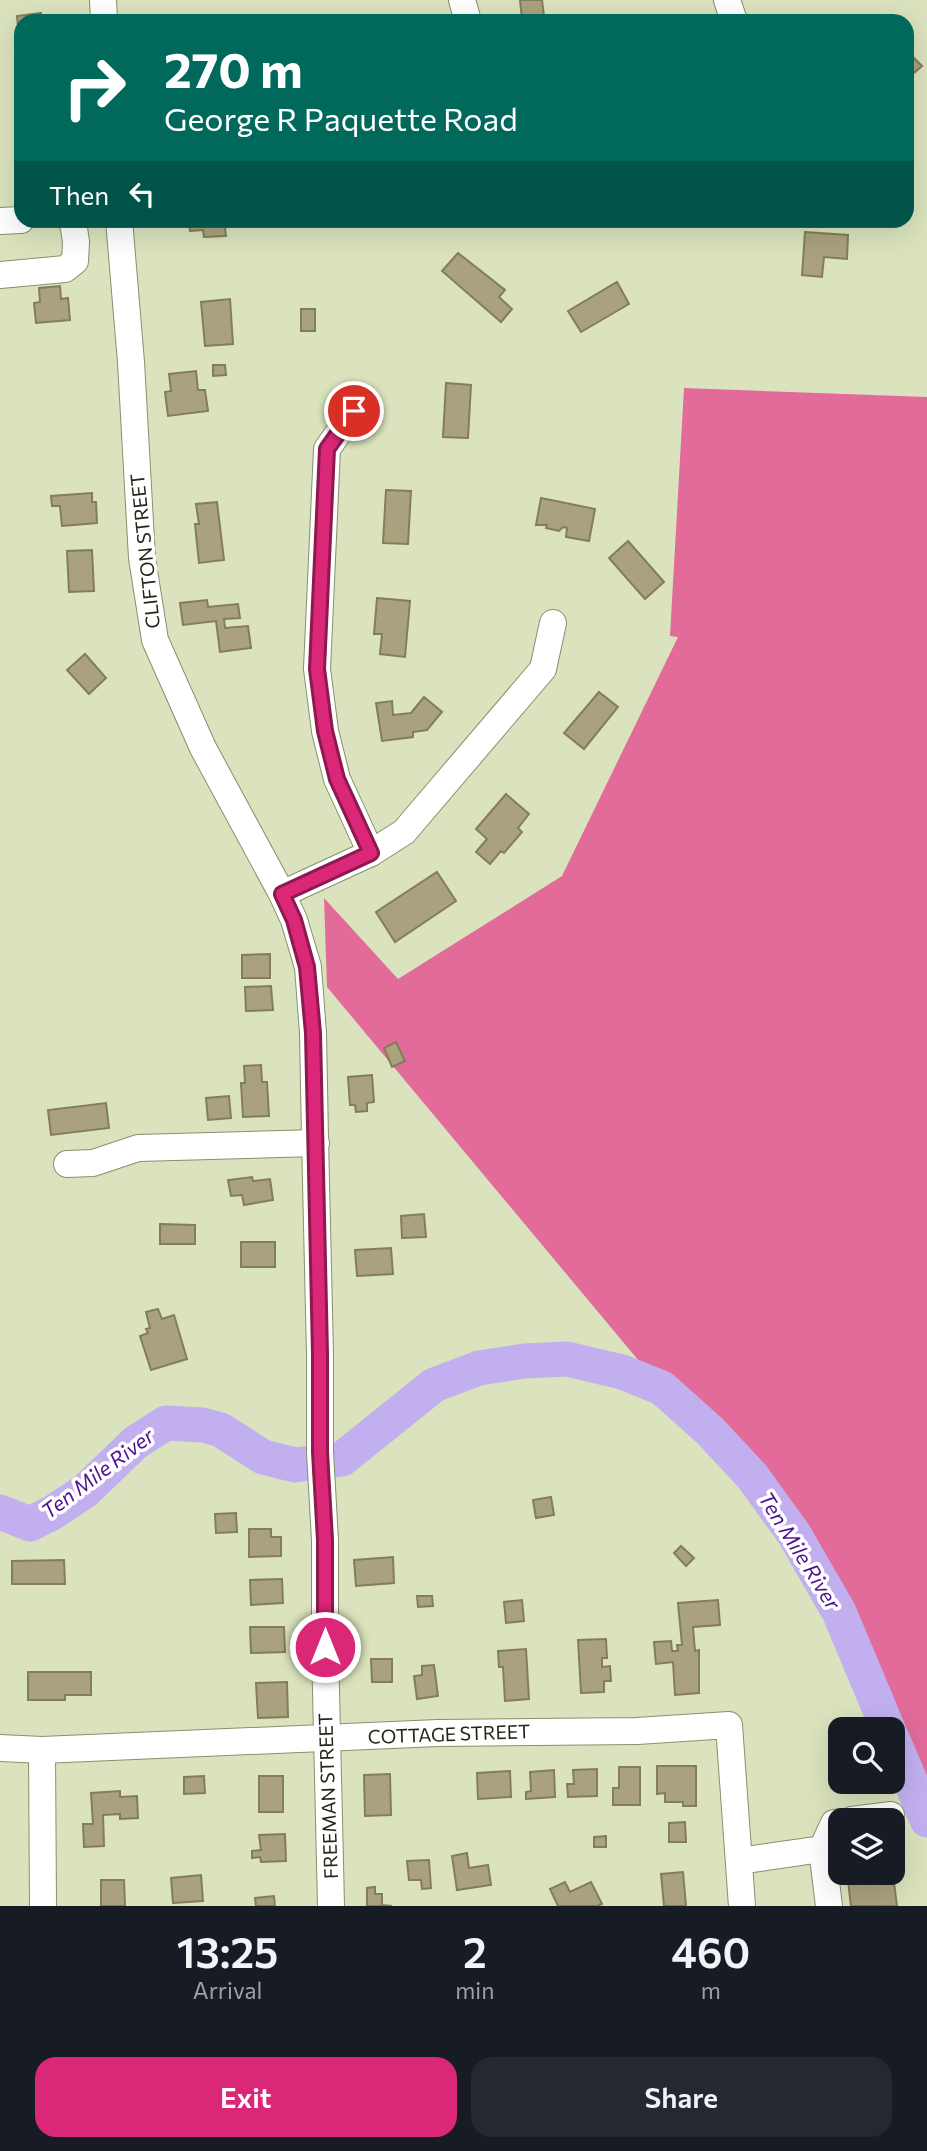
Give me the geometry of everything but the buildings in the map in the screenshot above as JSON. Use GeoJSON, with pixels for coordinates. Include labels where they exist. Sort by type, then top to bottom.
{"type":"FeatureCollection","features":[{"type":"Feature","properties":{"kind":"street"},"geometry":{"type":"LineString","coordinates":[[0,275],[65,269],[75,261],[73,231],[120,229]]}},
{"type":"Feature","properties":{"kind":"street","name":"CLIFTON STREET"},"geometry":{"type":"LineString","coordinates":[[120,229],[131,362],[142,558],[155,640],[203,748],[282,894]]}},
{"type":"Feature","properties":{"kind":"street"},"geometry":{"type":"LineString","coordinates":[[354,411],[327,449],[317,669],[325,731],[337,779],[371,853]]}},
{"type":"Feature","properties":{"kind":"street"},"geometry":{"type":"LineString","coordinates":[[282,894],[371,853],[404,832],[543,669],[553,623]]}},
{"type":"Feature","properties":{"kind":"street","name":"FREEMAN STREET"},"geometry":{"type":"LineString","coordinates":[[282,894],[294,920],[307,967],[313,1033],[331,1906]]}},
{"type":"Feature","properties":{"kind":"street"},"geometry":{"type":"LineString","coordinates":[[67,1164],[93,1163],[138,1148],[316,1143]]}},
{"type":"Feature","properties":{"kind":"street","name":"COTTAGE STREET"},"geometry":{"type":"LineString","coordinates":[[0,1748],[42,1750],[452,1733],[637,1731],[729,1724],[739,1861]]}},
{"type":"Feature","properties":{"kind":"street"},"geometry":{"type":"LineString","coordinates":[[42,1750],[43,1906]]}},
{"type":"Feature","properties":{"kind":"street"},"geometry":{"type":"LineString","coordinates":[[828,1836],[822,1849],[829,1906]]}},
{"type":"Feature","properties":{"kind":"street"},"geometry":{"type":"LineString","coordinates":[[742,1906],[739,1861],[822,1849]]}},
{"type":"Feature","properties":{"kind":"shaded area"},"geometry":{"type":"Polygon","coordinates":[[[684,388],[927,397],[927,1779],[905,1732],[905,1717],[898,1717],[883,1686],[845,1630],[699,1433],[327,987],[324,898],[398,979],[562,876],[678,637],[670,636],[684,388]]]}},
{"type":"Feature","properties":{"kind":"waterway","name":"Ten Mile River"},"geometry":{"type":"LineString","coordinates":[[0,1512],[30,1524],[52,1513],[85,1491],[136,1442],[166,1423],[203,1425],[221,1430],[263,1457],[295,1465],[342,1459],[434,1385],[479,1368],[524,1361],[567,1359],[622,1372],[662,1388],[710,1431],[752,1476],[794,1534],[839,1612],[883,1717]]}},
{"type":"Feature","properties":{"kind":"waterway","name":"Ten Mile River"},"geometry":{"type":"LineString","coordinates":[[905,1768],[927,1820]]}},
{"type":"Feature","properties":{"kind":"route"},"geometry":{"type":"LineString","coordinates":[[325,1647],[313,1033],[307,967],[294,920],[282,894],[371,853],[337,779],[325,731],[317,669],[327,449],[354,411]]}}]}
